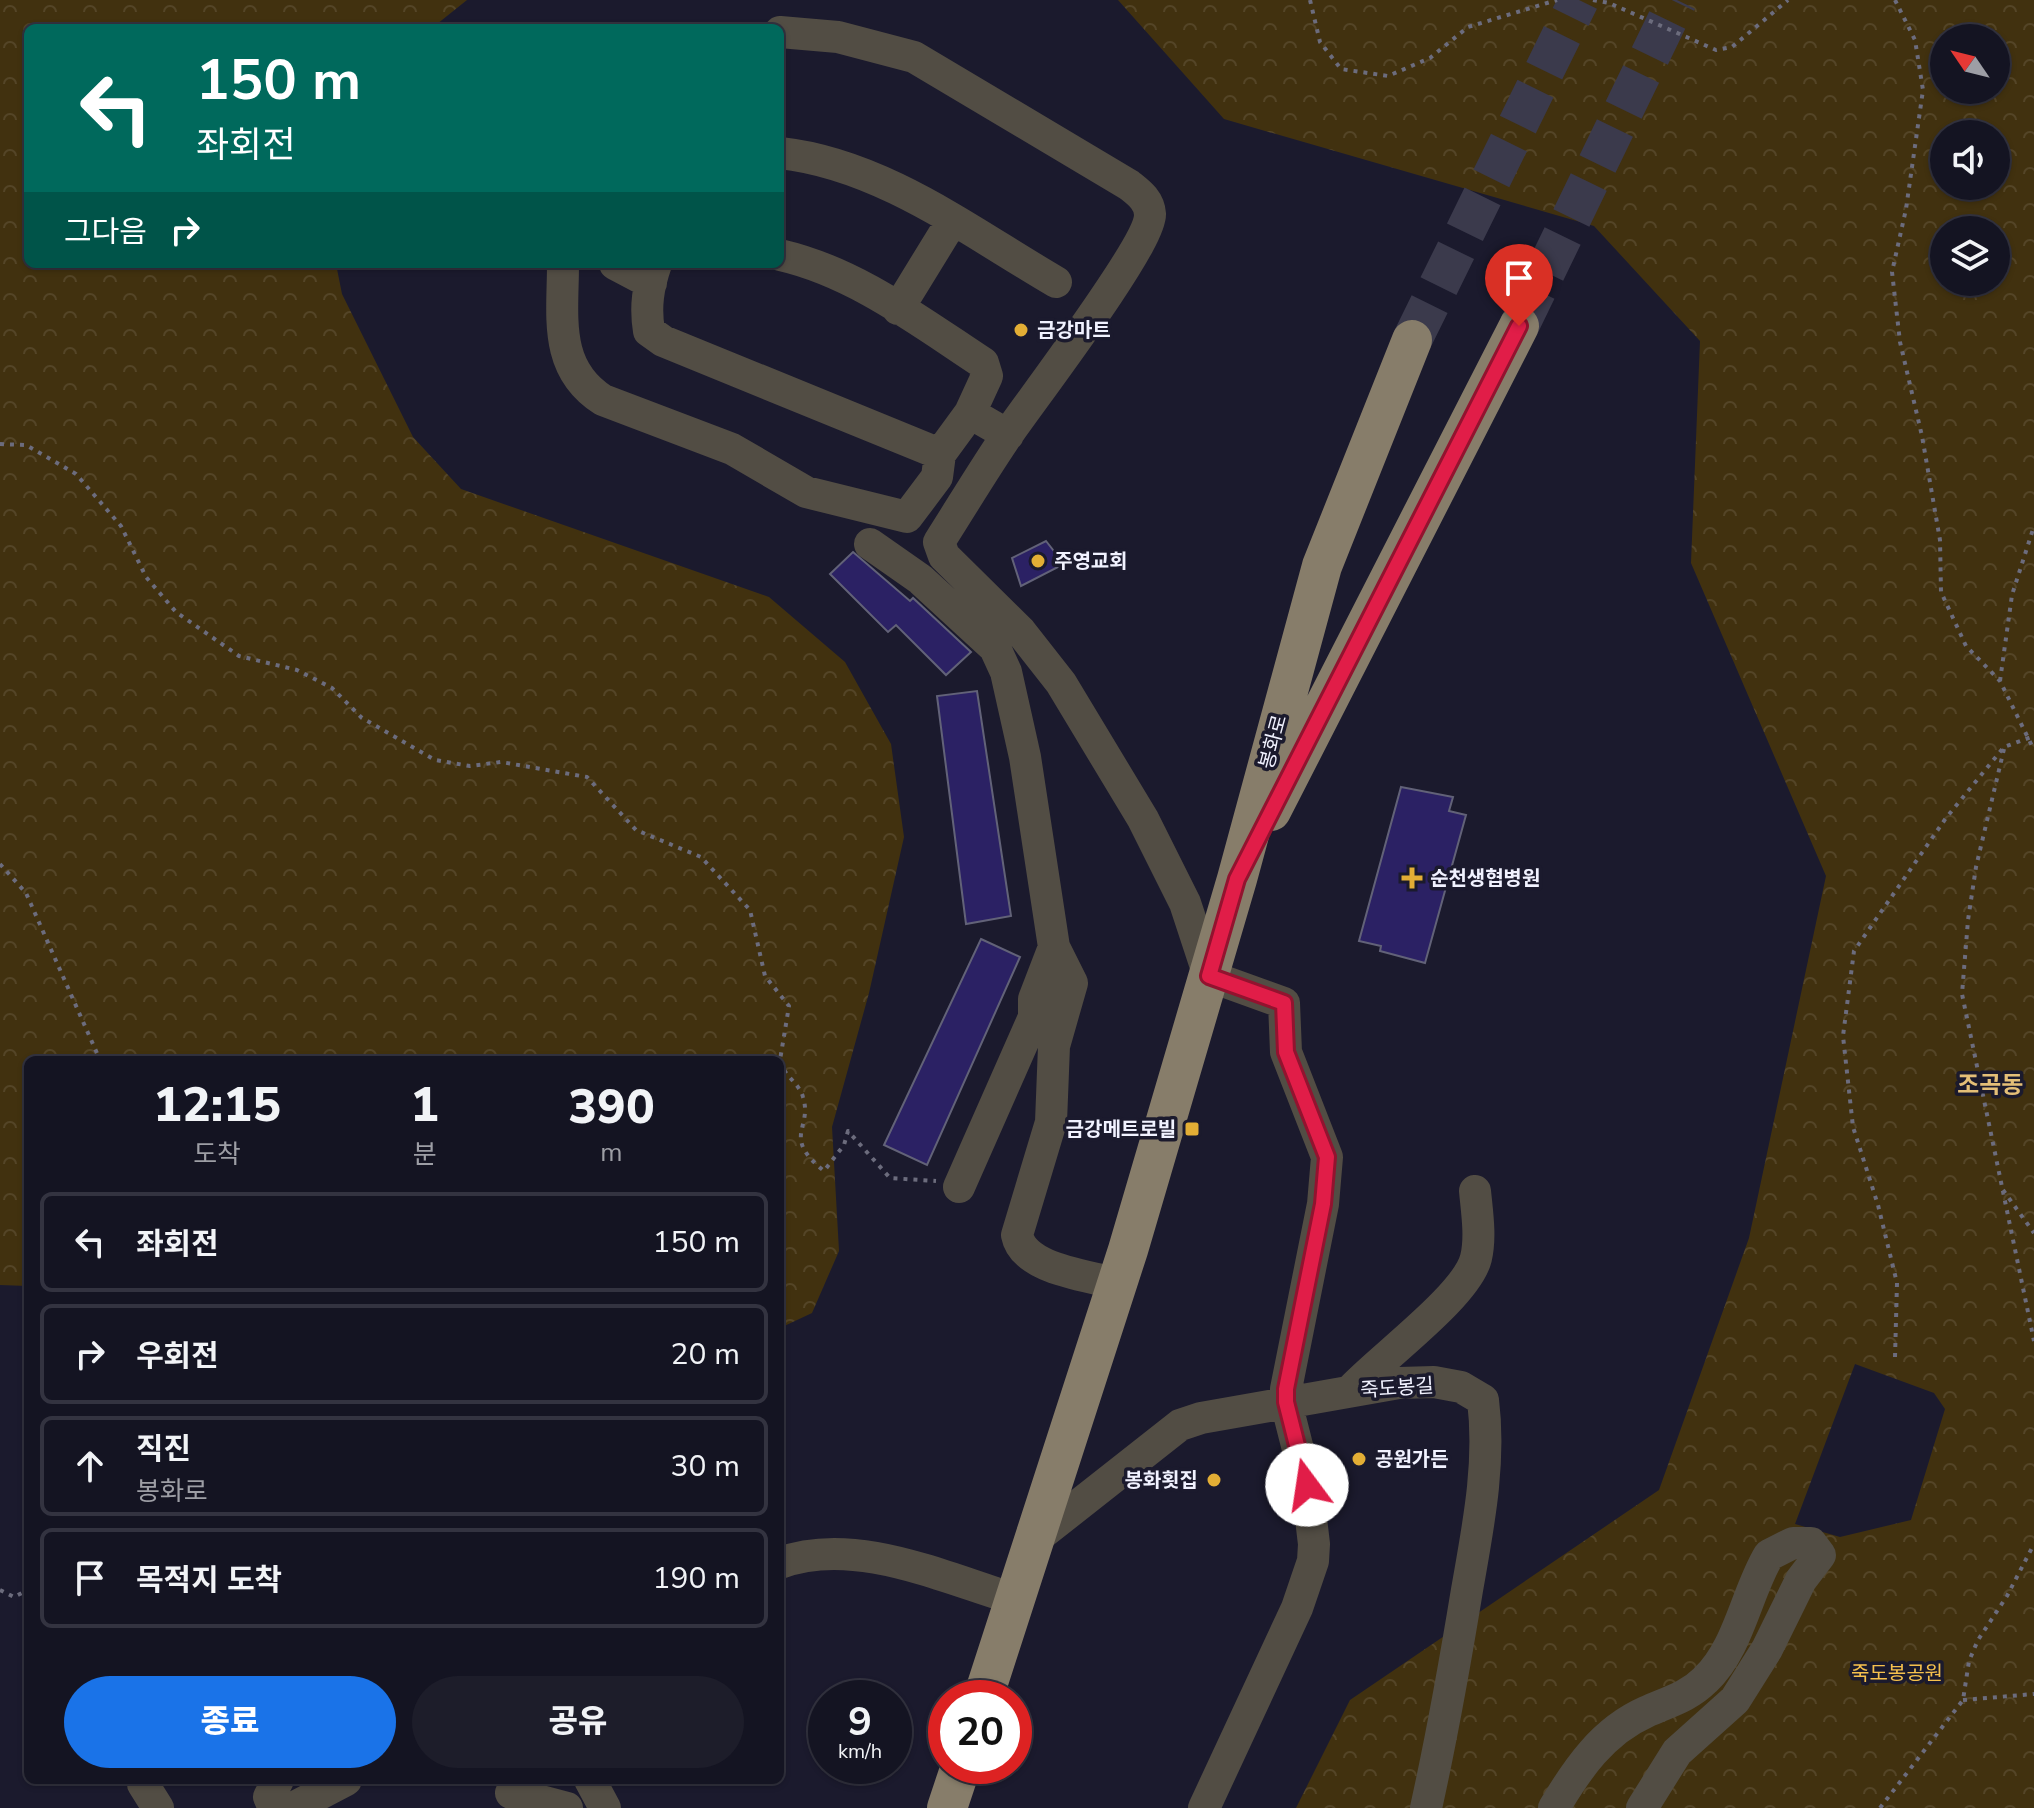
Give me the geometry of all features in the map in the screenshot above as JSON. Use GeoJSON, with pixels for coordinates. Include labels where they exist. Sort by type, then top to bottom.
{"type":"FeatureCollection","features":[{"type":"Feature","properties":{"kind":"main road","name":"봉화로"},"geometry":{"type":"LineString","coordinates":[[1237,879],[1519,326]]}},
{"type":"Feature","properties":{"kind":"main road","name":"봉화로"},"geometry":{"type":"LineString","coordinates":[[1237,879],[1322,566],[1412,340]]}},
{"type":"Feature","properties":{"kind":"main road"},"geometry":{"type":"LineString","coordinates":[[989,1680],[1117,1284],[1237,879]]}},
{"type":"Feature","properties":{"kind":"main road"},"geometry":{"type":"LineString","coordinates":[[947,1808],[955,1784]]}},
{"type":"Feature","properties":{"kind":"street"},"geometry":{"type":"LineString","coordinates":[[784,32],[838,37],[914,57],[1102,167],[1147,201],[1150,215],[1139,243],[939,542],[944,556],[1021,632],[1061,683],[1143,819],[1185,903],[1209,976],[1284,1003],[1286,1052],[1327,1157],[1323,1204],[1288,1370],[1286,1402],[1307,1485],[1313,1524],[1313,1561],[1297,1608],[1204,1808]]}},
{"type":"Feature","properties":{"kind":"street"},"geometry":{"type":"LineString","coordinates":[[784,154],[833,162],[889,184],[1056,282]]}},
{"type":"Feature","properties":{"kind":"street"},"geometry":{"type":"LineString","coordinates":[[898,309],[952,221]]}},
{"type":"Feature","properties":{"kind":"street"},"geometry":{"type":"LineString","coordinates":[[563,268],[563,327],[569,364],[590,391],[603,400],[732,449],[806,492],[907,517],[937,477],[940,454],[970,413],[987,376],[983,363],[845,276],[808,261],[784,256]]}},
{"type":"Feature","properties":{"kind":"street"},"geometry":{"type":"LineString","coordinates":[[632,268],[654,273],[646,302],[649,331],[663,341],[940,454]]}},
{"type":"Feature","properties":{"kind":"street"},"geometry":{"type":"LineString","coordinates":[[970,413],[1008,435]]}},
{"type":"Feature","properties":{"kind":"street"},"geometry":{"type":"LineString","coordinates":[[870,544],[920,579],[995,648],[1006,672],[1025,757],[1054,947],[1072,983],[1054,1046],[1051,1122],[1017,1235],[1019,1245],[1041,1262],[1117,1284]]}},
{"type":"Feature","properties":{"kind":"street"},"geometry":{"type":"LineString","coordinates":[[960,1185],[1034,1017],[1034,999],[1054,947]]}},
{"type":"Feature","properties":{"kind":"street"},"geometry":{"type":"LineString","coordinates":[[1350,1391],[1419,1330],[1459,1286],[1476,1260],[1475,1191]]}},
{"type":"Feature","properties":{"kind":"street","name":"죽도봉길"},"geometry":{"type":"LineString","coordinates":[[1034,1540],[1180,1425],[1201,1418],[1350,1391],[1434,1382],[1461,1387],[1483,1400],[1486,1426],[1483,1494],[1444,1728],[1426,1808]]}},
{"type":"Feature","properties":{"kind":"street"},"geometry":{"type":"LineString","coordinates":[[1554,1808],[1580,1764],[1612,1733],[1643,1713],[1688,1695],[1708,1678],[1729,1646],[1769,1555],[1793,1543],[1811,1543],[1820,1555],[1801,1580],[1767,1649],[1735,1700],[1677,1752],[1642,1808]]}},
{"type":"Feature","properties":{"kind":"street"},"geometry":{"type":"LineString","coordinates":[[784,1562],[811,1556],[852,1555],[905,1566],[1015,1599]]}},
{"type":"Feature","properties":{"kind":"street"},"geometry":{"type":"LineString","coordinates":[[274,1808],[269,1797],[276,1784]]}},
{"type":"Feature","properties":{"kind":"street"},"geometry":{"type":"LineString","coordinates":[[293,1808],[338,1784]]}},
{"type":"Feature","properties":{"kind":"street"},"geometry":{"type":"LineString","coordinates":[[592,1784],[605,1808]]}},
{"type":"Feature","properties":{"kind":"street"},"geometry":{"type":"LineString","coordinates":[[511,1793],[567,1808]]}},
{"type":"Feature","properties":{"kind":"path"},"geometry":{"type":"LineString","coordinates":[[1310,0],[1320,42],[1341,69],[1388,76],[1430,58],[1468,27],[1557,0]]}},
{"type":"Feature","properties":{"kind":"path"},"geometry":{"type":"LineString","coordinates":[[1593,0],[1609,3],[1716,50],[1732,47],[1788,0]]}},
{"type":"Feature","properties":{"kind":"path"},"geometry":{"type":"LineString","coordinates":[[1895,0],[1915,40],[1923,90],[1906,209],[1892,272],[1900,342],[1922,436],[1937,525],[1941,592],[1966,646],[2000,681],[2034,750]]}},
{"type":"Feature","properties":{"kind":"path"},"geometry":{"type":"LineString","coordinates":[[0,444],[26,445],[76,474],[121,526],[146,577],[176,612],[239,656],[297,670],[332,688],[362,718],[435,760],[470,766],[501,762],[587,777],[636,830],[701,857],[750,910],[765,976],[789,1006],[781,1056]]}},
{"type":"Feature","properties":{"kind":"path"},"geometry":{"type":"LineString","coordinates":[[2000,681],[2012,595],[2034,526]]}},
{"type":"Feature","properties":{"kind":"path"},"geometry":{"type":"LineString","coordinates":[[1895,1357],[1897,1283],[1878,1205],[1853,1127],[1843,1036],[1846,989],[1854,951],[1946,818],[2004,747],[2034,736]]}},
{"type":"Feature","properties":{"kind":"path"},"geometry":{"type":"LineString","coordinates":[[2004,747],[1976,867],[1962,994],[2034,1341]]}},
{"type":"Feature","properties":{"kind":"path"},"geometry":{"type":"LineString","coordinates":[[0,864],[26,893],[98,1056]]}},
{"type":"Feature","properties":{"kind":"path"},"geometry":{"type":"LineString","coordinates":[[784,1073],[802,1093],[805,1105],[799,1133],[805,1153],[824,1171],[844,1145],[848,1131],[890,1178],[960,1185]]}},
{"type":"Feature","properties":{"kind":"path"},"geometry":{"type":"LineString","coordinates":[[2002,1189],[2034,1233]]}},
{"type":"Feature","properties":{"kind":"path"},"geometry":{"type":"LineString","coordinates":[[1880,1808],[1963,1700],[1969,1661],[1978,1640],[2007,1596],[2034,1544]]}},
{"type":"Feature","properties":{"kind":"path"},"geometry":{"type":"LineString","coordinates":[[0,1590],[14,1597],[24,1592]]}},
{"type":"Feature","properties":{"kind":"path"},"geometry":{"type":"LineString","coordinates":[[1963,1700],[2034,1694]]}},
{"type":"Feature","properties":{"kind":"green space"},"geometry":{"type":"Polygon","coordinates":[[[0,0],[467,0],[437,24],[24,24],[24,268],[337,268],[342,294],[413,437],[461,489],[769,597],[845,662],[891,744],[904,837],[869,993],[832,1127],[839,1251],[812,1313],[784,1326],[784,1056],[24,1056],[24,1286],[0,1285],[0,0]]]}},
{"type":"Feature","properties":{"kind":"green space","name":"죽도봉공원"},"geometry":{"type":"Polygon","coordinates":[[[1118,0],[2034,0],[2034,1808],[1296,1808],[1350,1700],[1659,1490],[1749,1238],[1826,876],[1691,563],[1700,341],[1594,226],[1224,119],[1118,0]],[[1855,1364],[1795,1524],[1840,1537],[1911,1520],[1945,1409],[1934,1393],[1855,1364]]]}},
{"type":"Feature","properties":{"kind":"building","name":"주영교회"},"geometry":{"type":"Polygon","coordinates":[[[1046,541],[1064,564],[1021,586],[1012,558],[1046,541]]]}},
{"type":"Feature","properties":{"kind":"building"},"geometry":{"type":"Polygon","coordinates":[[[853,552],[910,601],[913,598],[971,652],[946,675],[896,625],[888,632],[830,574],[853,552]]]}},
{"type":"Feature","properties":{"kind":"building"},"geometry":{"type":"Polygon","coordinates":[[[977,691],[1011,916],[966,924],[937,696],[977,691]]]}},
{"type":"Feature","properties":{"kind":"building","name":"순천생협병원"},"geometry":{"type":"Polygon","coordinates":[[[1401,787],[1453,797],[1449,811],[1466,815],[1425,963],[1380,951],[1381,946],[1359,941],[1401,787]]]}},
{"type":"Feature","properties":{"kind":"building"},"geometry":{"type":"Polygon","coordinates":[[[981,939],[1020,957],[927,1165],[884,1145],[981,939]]]}},
{"type":"Feature","properties":{"kind":"tunnel"},"geometry":{"type":"LineString","coordinates":[[1412,340],[1579,0]]}},
{"type":"Feature","properties":{"kind":"tunnel"},"geometry":{"type":"LineString","coordinates":[[1519,326],[1677,0]]}},
{"type":"Feature","properties":{"kind":"place","name":"금강마트"},"geometry":{"type":"Point","coordinates":[1021,330]}},
{"type":"Feature","properties":{"kind":"place","name":"주영교회"},"geometry":{"type":"Point","coordinates":[1038,561]}},
{"type":"Feature","properties":{"kind":"place","name":"순천생협병원"},"geometry":{"type":"Point","coordinates":[1412,878]}},
{"type":"Feature","properties":{"kind":"place","name":"금강메트로빌"},"geometry":{"type":"Point","coordinates":[1192,1129]}},
{"type":"Feature","properties":{"kind":"place","name":"공원가든"},"geometry":{"type":"Point","coordinates":[1359,1459]}},
{"type":"Feature","properties":{"kind":"place","name":"봉화횟집"},"geometry":{"type":"Point","coordinates":[1214,1480]}},
{"type":"Feature","properties":{"kind":"district","name":"조곡동"},"geometry":{"type":"Point","coordinates":[1990,1085]}},
{"type":"Feature","properties":{"kind":"route"},"geometry":{"type":"LineString","coordinates":[[1307,1485],[1286,1402],[1286,1389],[1323,1204],[1327,1157],[1286,1052],[1284,1003],[1209,976],[1237,879],[1519,326]]}}]}
